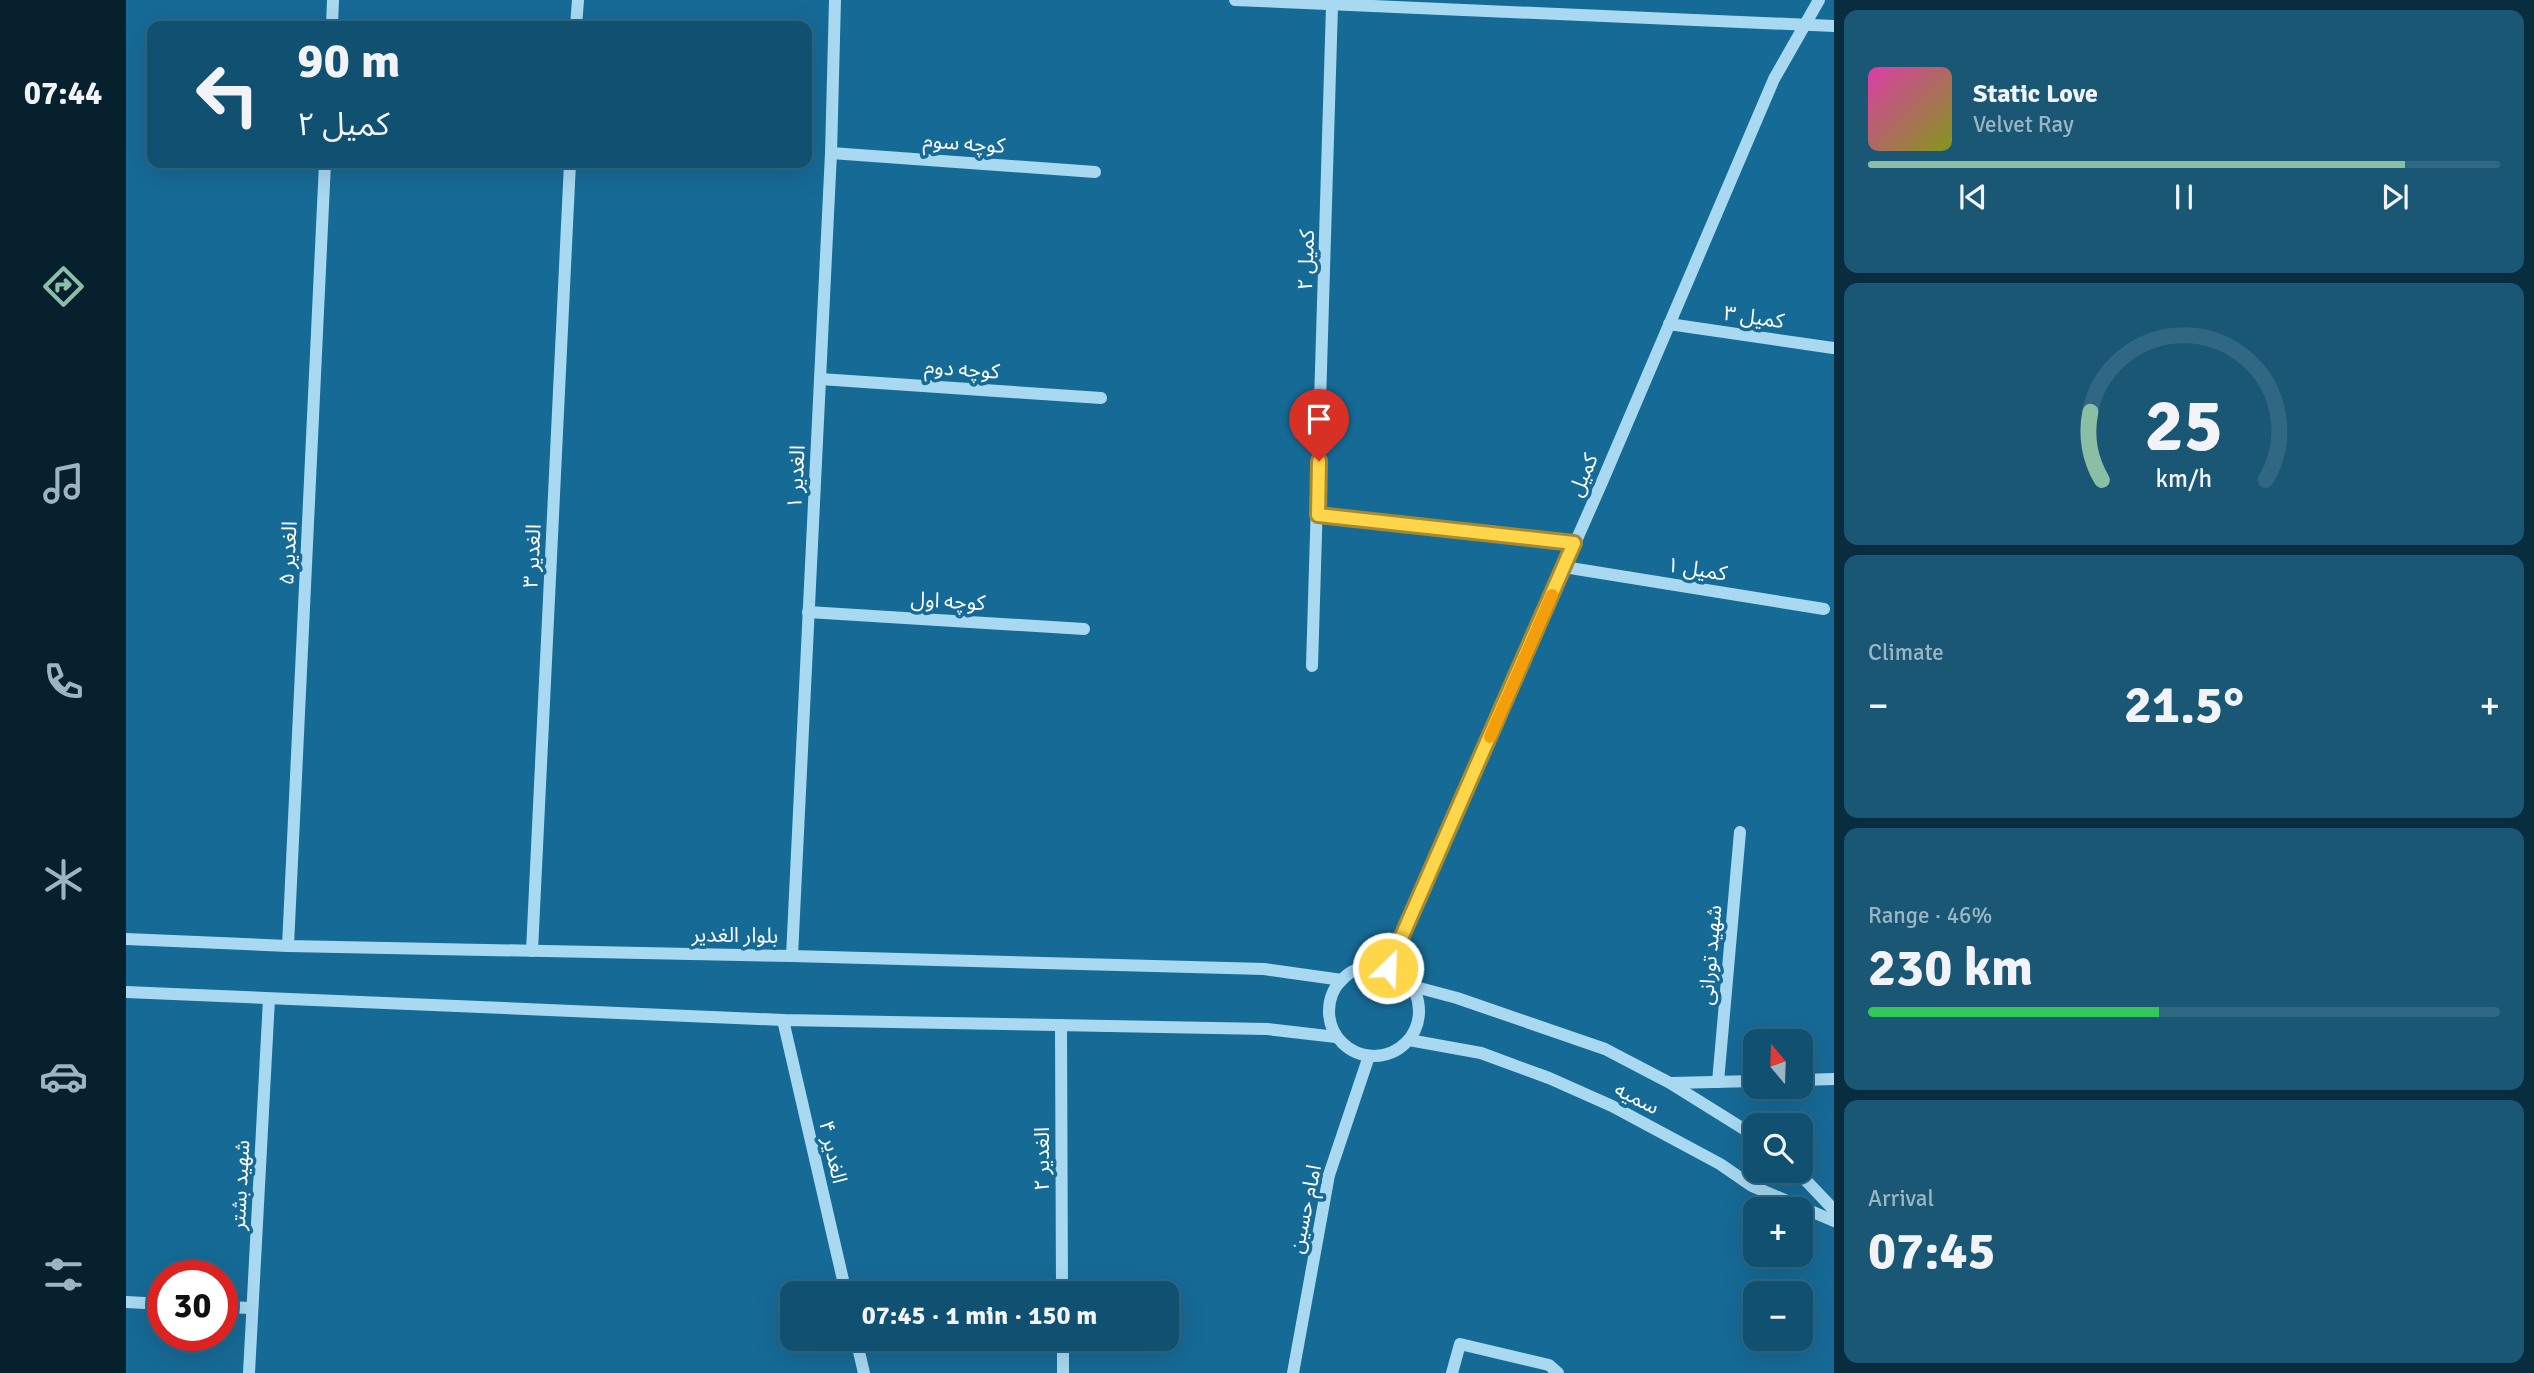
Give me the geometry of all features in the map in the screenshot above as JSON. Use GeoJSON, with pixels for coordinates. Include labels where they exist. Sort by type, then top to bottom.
{"type":"FeatureCollection","features":[{"type":"Feature","properties":{"kind":"street"},"geometry":{"type":"LineString","coordinates":[[331,21],[333,0]]}},
{"type":"Feature","properties":{"kind":"street"},"geometry":{"type":"LineString","coordinates":[[576,21],[578,0]]}},
{"type":"Feature","properties":{"kind":"street","name":"الغدیر ۱"},"geometry":{"type":"LineString","coordinates":[[792,956],[831,153],[835,0]]}},
{"type":"Feature","properties":{"kind":"street"},"geometry":{"type":"LineString","coordinates":[[1235,0],[1834,26]]}},
{"type":"Feature","properties":{"kind":"street","name":"کمیل"},"geometry":{"type":"LineString","coordinates":[[1388,968],[1774,79],[1819,0]]}},
{"type":"Feature","properties":{"kind":"street","name":"کمیل ۲"},"geometry":{"type":"LineString","coordinates":[[1311,666],[1318,515],[1332,6]]}},
{"type":"Feature","properties":{"kind":"street","name":"کوچه سوم"},"geometry":{"type":"LineString","coordinates":[[831,153],[1095,172]]}},
{"type":"Feature","properties":{"kind":"street","name":"الغدیر ۵"},"geometry":{"type":"LineString","coordinates":[[288,946],[325,168]]}},
{"type":"Feature","properties":{"kind":"street","name":"الغدیر ۳"},"geometry":{"type":"LineString","coordinates":[[532,951],[570,168]]}},
{"type":"Feature","properties":{"kind":"street","name":"کمیل ۳"},"geometry":{"type":"LineString","coordinates":[[1669,324],[1833,348]]}},
{"type":"Feature","properties":{"kind":"street","name":"کوچه دوم"},"geometry":{"type":"LineString","coordinates":[[820,379],[1101,398]]}},
{"type":"Feature","properties":{"kind":"street"},"geometry":{"type":"LineString","coordinates":[[1318,515],[1574,543]]}},
{"type":"Feature","properties":{"kind":"street","name":"کمیل ۱"},"geometry":{"type":"LineString","coordinates":[[1564,567],[1824,609]]}},
{"type":"Feature","properties":{"kind":"street","name":"کوچه اول"},"geometry":{"type":"LineString","coordinates":[[808,612],[1084,629]]}},
{"type":"Feature","properties":{"kind":"street","name":"شهید تورانی"},"geometry":{"type":"LineString","coordinates":[[1718,1082],[1740,832]]}},
{"type":"Feature","properties":{"kind":"street","name":"بلوار الغدیر"},"geometry":{"type":"LineString","coordinates":[[126,939],[288,946],[1264,969],[1342,980]]}},
{"type":"Feature","properties":{"kind":"street"},"geometry":{"type":"LineString","coordinates":[[1364,968],[1388,968],[1412,985],[1418,999],[1416,1027],[1409,1040],[1384,1055],[1356,1053],[1336,1037],[1329,1013],[1335,989],[1342,980],[1364,968]]}},
{"type":"Feature","properties":{"kind":"street","name":"سمیه"},"geometry":{"type":"LineString","coordinates":[[1412,985],[1605,1049],[1670,1083],[1743,1129]]}},
{"type":"Feature","properties":{"kind":"street"},"geometry":{"type":"LineString","coordinates":[[126,992],[783,1020],[1267,1028],[1336,1037]]}},
{"type":"Feature","properties":{"kind":"street","name":"شهید بشتر"},"geometry":{"type":"LineString","coordinates":[[249,1373],[269,999]]}},
{"type":"Feature","properties":{"kind":"street","name":"الغدیر ۴"},"geometry":{"type":"LineString","coordinates":[[783,1020],[843,1281]]}},
{"type":"Feature","properties":{"kind":"street","name":"الغدیر ۲"},"geometry":{"type":"LineString","coordinates":[[1061,1025],[1062,1281]]}},
{"type":"Feature","properties":{"kind":"street","name":"سمیه"},"geometry":{"type":"LineString","coordinates":[[1409,1040],[1481,1053],[1549,1078],[1612,1106],[1720,1164],[1752,1186],[1834,1222]]}},
{"type":"Feature","properties":{"kind":"street","name":"امام حسین"},"geometry":{"type":"LineString","coordinates":[[1293,1373],[1329,1175],[1369,1056]]}},
{"type":"Feature","properties":{"kind":"street"},"geometry":{"type":"LineString","coordinates":[[1813,1080],[1834,1079]]}},
{"type":"Feature","properties":{"kind":"street"},"geometry":{"type":"LineString","coordinates":[[1670,1083],[1743,1081]]}},
{"type":"Feature","properties":{"kind":"street"},"geometry":{"type":"LineString","coordinates":[[1808,1183],[1834,1210]]}},
{"type":"Feature","properties":{"kind":"street"},"geometry":{"type":"LineString","coordinates":[[126,1302],[147,1303]]}},
{"type":"Feature","properties":{"kind":"street"},"geometry":{"type":"LineString","coordinates":[[238,1308],[252,1308]]}},
{"type":"Feature","properties":{"kind":"street"},"geometry":{"type":"LineString","coordinates":[[1452,1373],[1460,1344],[1549,1365],[1558,1373]]}},
{"type":"Feature","properties":{"kind":"street"},"geometry":{"type":"LineString","coordinates":[[859,1351],[864,1373]]}},
{"type":"Feature","properties":{"kind":"street"},"geometry":{"type":"LineString","coordinates":[[1063,1351],[1063,1373]]}},
{"type":"Feature","properties":{"kind":"slow traffic"},"geometry":{"type":"LineString","coordinates":[[1490,737],[1552,595]]}},
{"type":"Feature","properties":{"kind":"route"},"geometry":{"type":"LineString","coordinates":[[1319,461],[1318,515],[1574,543],[1388,968]]}}]}
